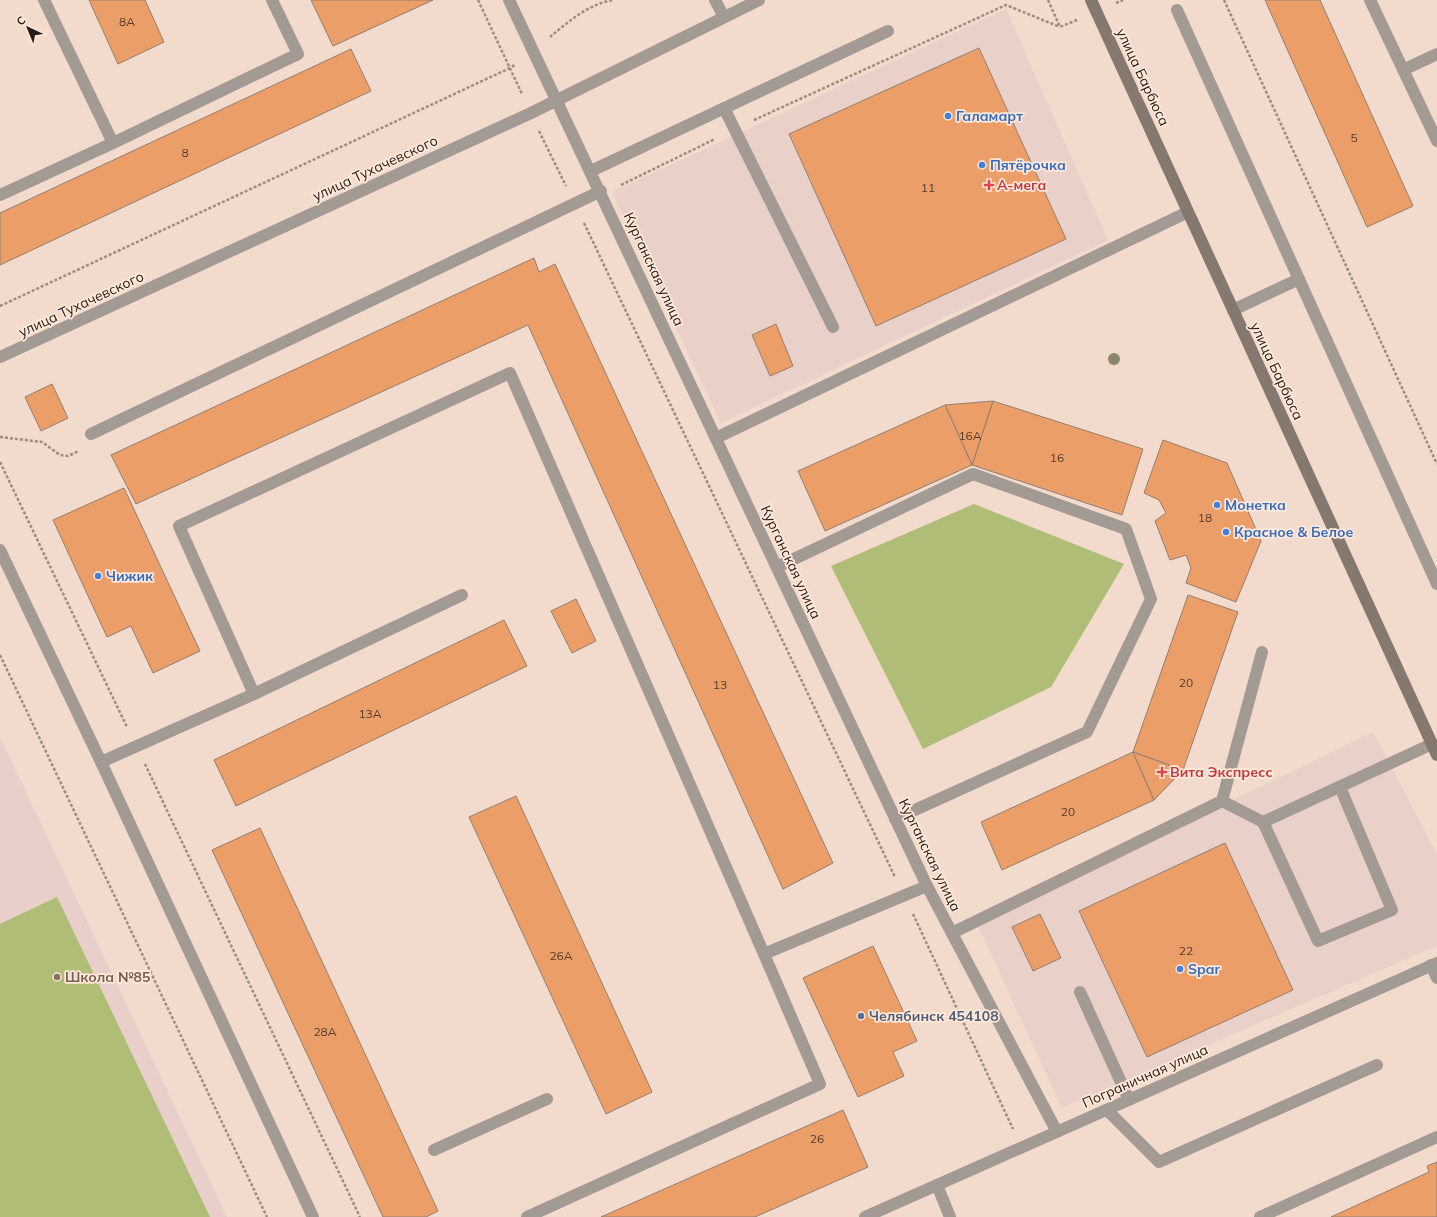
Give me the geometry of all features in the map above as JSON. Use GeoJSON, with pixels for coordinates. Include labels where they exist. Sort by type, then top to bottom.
{"type":"FeatureCollection","features":[{"type":"Feature","properties":{"kind":"street"},"geometry":{"type":"LineString","coordinates":[[44,0],[113,143]]}},
{"type":"Feature","properties":{"kind":"street"},"geometry":{"type":"LineString","coordinates":[[0,195],[113,143],[298,54],[272,0]]}},
{"type":"Feature","properties":{"kind":"street","name":"Курганская улица"},"geometry":{"type":"LineString","coordinates":[[509,0],[927,886],[1058,1132]]}},
{"type":"Feature","properties":{"kind":"street"},"geometry":{"type":"LineString","coordinates":[[715,0],[724,17]]}},
{"type":"Feature","properties":{"kind":"street","name":"улица Тухачевского"},"geometry":{"type":"LineString","coordinates":[[0,357],[531,114],[759,0]]}},
{"type":"Feature","properties":{"kind":"street","name":"улица Барбюса"},"geometry":{"type":"LineString","coordinates":[[1091,0],[1437,755]]}},
{"type":"Feature","properties":{"kind":"street"},"geometry":{"type":"LineString","coordinates":[[1370,0],[1437,141]]}},
{"type":"Feature","properties":{"kind":"street"},"geometry":{"type":"LineString","coordinates":[[1177,10],[1437,584]]}},
{"type":"Feature","properties":{"kind":"street"},"geometry":{"type":"LineString","coordinates":[[591,171],[888,31]]}},
{"type":"Feature","properties":{"kind":"street"},"geometry":{"type":"LineString","coordinates":[[1403,70],[1437,54]]}},
{"type":"Feature","properties":{"kind":"street"},"geometry":{"type":"LineString","coordinates":[[724,108],[833,327]]}},
{"type":"Feature","properties":{"kind":"street"},"geometry":{"type":"LineString","coordinates":[[91,434],[574,204],[601,193]]}},
{"type":"Feature","properties":{"kind":"street"},"geometry":{"type":"LineString","coordinates":[[716,438],[1188,212]]}},
{"type":"Feature","properties":{"kind":"street"},"geometry":{"type":"LineString","coordinates":[[1233,310],[1299,279]]}},
{"type":"Feature","properties":{"kind":"street"},"geometry":{"type":"LineString","coordinates":[[254,694],[179,526],[510,373],[820,1084],[527,1217]]}},
{"type":"Feature","properties":{"kind":"street"},"geometry":{"type":"LineString","coordinates":[[777,567],[973,474],[1126,529],[1151,600],[1087,732],[895,819]]}},
{"type":"Feature","properties":{"kind":"street"},"geometry":{"type":"LineString","coordinates":[[0,550],[314,1217]]}},
{"type":"Feature","properties":{"kind":"street"},"geometry":{"type":"LineString","coordinates":[[101,762],[254,694],[462,595]]}},
{"type":"Feature","properties":{"kind":"street"},"geometry":{"type":"LineString","coordinates":[[952,933],[1222,801],[1262,652]]}},
{"type":"Feature","properties":{"kind":"street"},"geometry":{"type":"LineString","coordinates":[[1263,822],[1432,744]]}},
{"type":"Feature","properties":{"kind":"street"},"geometry":{"type":"LineString","coordinates":[[1222,801],[1263,822],[1318,942],[1392,910],[1340,787]]}},
{"type":"Feature","properties":{"kind":"street"},"geometry":{"type":"LineString","coordinates":[[764,954],[927,886]]}},
{"type":"Feature","properties":{"kind":"street"},"geometry":{"type":"LineString","coordinates":[[1434,964],[1437,978]]}},
{"type":"Feature","properties":{"kind":"street","name":"Пограничная улица"},"geometry":{"type":"LineString","coordinates":[[865,1217],[1434,964]]}},
{"type":"Feature","properties":{"kind":"street"},"geometry":{"type":"LineString","coordinates":[[1080,992],[1129,1100]]}},
{"type":"Feature","properties":{"kind":"street"},"geometry":{"type":"LineString","coordinates":[[1107,1110],[1159,1162],[1377,1065]]}},
{"type":"Feature","properties":{"kind":"street"},"geometry":{"type":"LineString","coordinates":[[434,1150],[547,1099]]}},
{"type":"Feature","properties":{"kind":"street"},"geometry":{"type":"LineString","coordinates":[[1260,1217],[1437,1137]]}},
{"type":"Feature","properties":{"kind":"street"},"geometry":{"type":"LineString","coordinates":[[937,1185],[950,1217]]}},
{"type":"Feature","properties":{"kind":"path"},"geometry":{"type":"LineString","coordinates":[[478,0],[904,896],[1022,1148]]}},
{"type":"Feature","properties":{"kind":"path"},"geometry":{"type":"LineString","coordinates":[[0,306],[510,68],[575,17],[607,1],[614,0]]}},
{"type":"Feature","properties":{"kind":"path"},"geometry":{"type":"LineString","coordinates":[[1224,0],[1437,464]]}},
{"type":"Feature","properties":{"kind":"path"},"geometry":{"type":"LineString","coordinates":[[601,193],[1006,5],[1060,27]]}},
{"type":"Feature","properties":{"kind":"path"},"geometry":{"type":"LineString","coordinates":[[0,462],[137,746],[360,1217]]}},
{"type":"Feature","properties":{"kind":"path"},"geometry":{"type":"LineString","coordinates":[[0,655],[267,1217]]}},
{"type":"Feature","properties":{"kind":"shaded area"},"geometry":{"type":"Polygon","coordinates":[[[1006,9],[1108,240],[721,423],[612,192],[1006,9]]]}},
{"type":"Feature","properties":{"kind":"shaded area"},"geometry":{"type":"Polygon","coordinates":[[[1373,732],[1437,854],[1437,946],[1062,1108],[977,924],[1373,732]]]}},
{"type":"Feature","properties":{"kind":"shaded area","name":"Школа №85"},"geometry":{"type":"Polygon","coordinates":[[[0,737],[227,1217],[0,1217],[0,737]]]}},
{"type":"Feature","properties":{"kind":"green space"},"geometry":{"type":"Polygon","coordinates":[[[974,504],[1124,564],[1051,687],[923,749],[831,566],[974,504]]]}},
{"type":"Feature","properties":{"kind":"green space","name":"Школа №85"},"geometry":{"type":"Polygon","coordinates":[[[57,897],[210,1217],[0,1217],[0,924],[57,897]]]}},
{"type":"Feature","properties":{"kind":"building"},"geometry":{"type":"Polygon","coordinates":[[[89,0],[145,0],[164,42],[118,64],[89,0]]]}},
{"type":"Feature","properties":{"kind":"building"},"geometry":{"type":"Polygon","coordinates":[[[311,0],[433,0],[333,46],[311,0]]]}},
{"type":"Feature","properties":{"kind":"building"},"geometry":{"type":"Polygon","coordinates":[[[1265,0],[1320,0],[1413,206],[1367,227],[1265,0]]]}},
{"type":"Feature","properties":{"kind":"building"},"geometry":{"type":"Polygon","coordinates":[[[979,48],[1066,239],[876,326],[789,134],[979,48]]]}},
{"type":"Feature","properties":{"kind":"building"},"geometry":{"type":"Polygon","coordinates":[[[351,49],[371,91],[0,265],[0,213],[351,49]]]}},
{"type":"Feature","properties":{"kind":"building"},"geometry":{"type":"Polygon","coordinates":[[[534,258],[539,272],[555,264],[833,863],[783,889],[528,325],[136,504],[111,455],[534,258]]]}},
{"type":"Feature","properties":{"kind":"building"},"geometry":{"type":"Polygon","coordinates":[[[776,324],[793,366],[770,376],[752,335],[776,324]]]}},
{"type":"Feature","properties":{"kind":"building"},"geometry":{"type":"Polygon","coordinates":[[[52,384],[68,418],[41,431],[25,397],[52,384]]]}},
{"type":"Feature","properties":{"kind":"building"},"geometry":{"type":"Polygon","coordinates":[[[993,401],[1143,449],[1122,515],[972,465],[993,401]]]}},
{"type":"Feature","properties":{"kind":"building"},"geometry":{"type":"Polygon","coordinates":[[[993,401],[972,465],[945,405],[993,401]]]}},
{"type":"Feature","properties":{"kind":"building"},"geometry":{"type":"Polygon","coordinates":[[[945,405],[972,465],[825,531],[798,471],[945,405]]]}},
{"type":"Feature","properties":{"kind":"building"},"geometry":{"type":"Polygon","coordinates":[[[1163,440],[1227,463],[1261,541],[1236,602],[1186,583],[1191,568],[1186,555],[1170,560],[1155,521],[1166,513],[1159,500],[1144,493],[1163,440]]]}},
{"type":"Feature","properties":{"kind":"building"},"geometry":{"type":"Polygon","coordinates":[[[124,488],[200,651],[153,673],[131,626],[107,637],[53,520],[124,488]]]}},
{"type":"Feature","properties":{"kind":"building"},"geometry":{"type":"Polygon","coordinates":[[[1188,595],[1238,612],[1183,770],[1133,752],[1188,595]]]}},
{"type":"Feature","properties":{"kind":"building"},"geometry":{"type":"Polygon","coordinates":[[[576,599],[596,641],[572,653],[551,611],[576,599]]]}},
{"type":"Feature","properties":{"kind":"building"},"geometry":{"type":"Polygon","coordinates":[[[504,620],[527,666],[236,806],[214,760],[504,620]]]}},
{"type":"Feature","properties":{"kind":"building"},"geometry":{"type":"Polygon","coordinates":[[[1133,752],[1154,800],[1002,870],[981,822],[1133,752]]]}},
{"type":"Feature","properties":{"kind":"building"},"geometry":{"type":"Polygon","coordinates":[[[1133,752],[1183,770],[1154,800],[1133,752]]]}},
{"type":"Feature","properties":{"kind":"building"},"geometry":{"type":"Polygon","coordinates":[[[516,796],[652,1092],[606,1114],[469,817],[516,796]]]}},
{"type":"Feature","properties":{"kind":"building"},"geometry":{"type":"Polygon","coordinates":[[[260,828],[438,1211],[426,1217],[383,1217],[212,850],[260,828]]]}},
{"type":"Feature","properties":{"kind":"building"},"geometry":{"type":"Polygon","coordinates":[[[1225,843],[1293,990],[1147,1057],[1079,911],[1225,843]]]}},
{"type":"Feature","properties":{"kind":"building"},"geometry":{"type":"Polygon","coordinates":[[[1040,914],[1061,958],[1033,971],[1012,927],[1040,914]]]}},
{"type":"Feature","properties":{"kind":"building"},"geometry":{"type":"Polygon","coordinates":[[[873,946],[917,1041],[893,1052],[904,1076],[858,1097],[803,978],[873,946]]]}},
{"type":"Feature","properties":{"kind":"building"},"geometry":{"type":"Polygon","coordinates":[[[843,1110],[868,1167],[755,1217],[601,1217],[843,1110]]]}},
{"type":"Feature","properties":{"kind":"building"},"geometry":{"type":"Polygon","coordinates":[[[1437,1162],[1437,1217],[1331,1217],[1429,1172],[1427,1166],[1437,1162]]]}},
{"type":"Feature","properties":{"kind":"place","name":"Галамарт"},"geometry":{"type":"Point","coordinates":[948,116]}},
{"type":"Feature","properties":{"kind":"place","name":"Пятёрочка"},"geometry":{"type":"Point","coordinates":[982,165]}},
{"type":"Feature","properties":{"kind":"place","name":"А-мега"},"geometry":{"type":"Point","coordinates":[989,185]}},
{"type":"Feature","properties":{"kind":"place","name":"Монетка"},"geometry":{"type":"Point","coordinates":[1217,505]}},
{"type":"Feature","properties":{"kind":"place","name":"Красное & Белое"},"geometry":{"type":"Point","coordinates":[1226,532]}},
{"type":"Feature","properties":{"kind":"place","name":"Чижик"},"geometry":{"type":"Point","coordinates":[98,576]}},
{"type":"Feature","properties":{"kind":"place","name":"Вита Экспресс"},"geometry":{"type":"Point","coordinates":[1162,772]}},
{"type":"Feature","properties":{"kind":"place","name":"Spar"},"geometry":{"type":"Point","coordinates":[1180,969]}},
{"type":"Feature","properties":{"kind":"place","name":"Школа №85"},"geometry":{"type":"Point","coordinates":[57,977]}},
{"type":"Feature","properties":{"kind":"place","name":"Челябинск 454108"},"geometry":{"type":"Point","coordinates":[861,1016]}}]}
